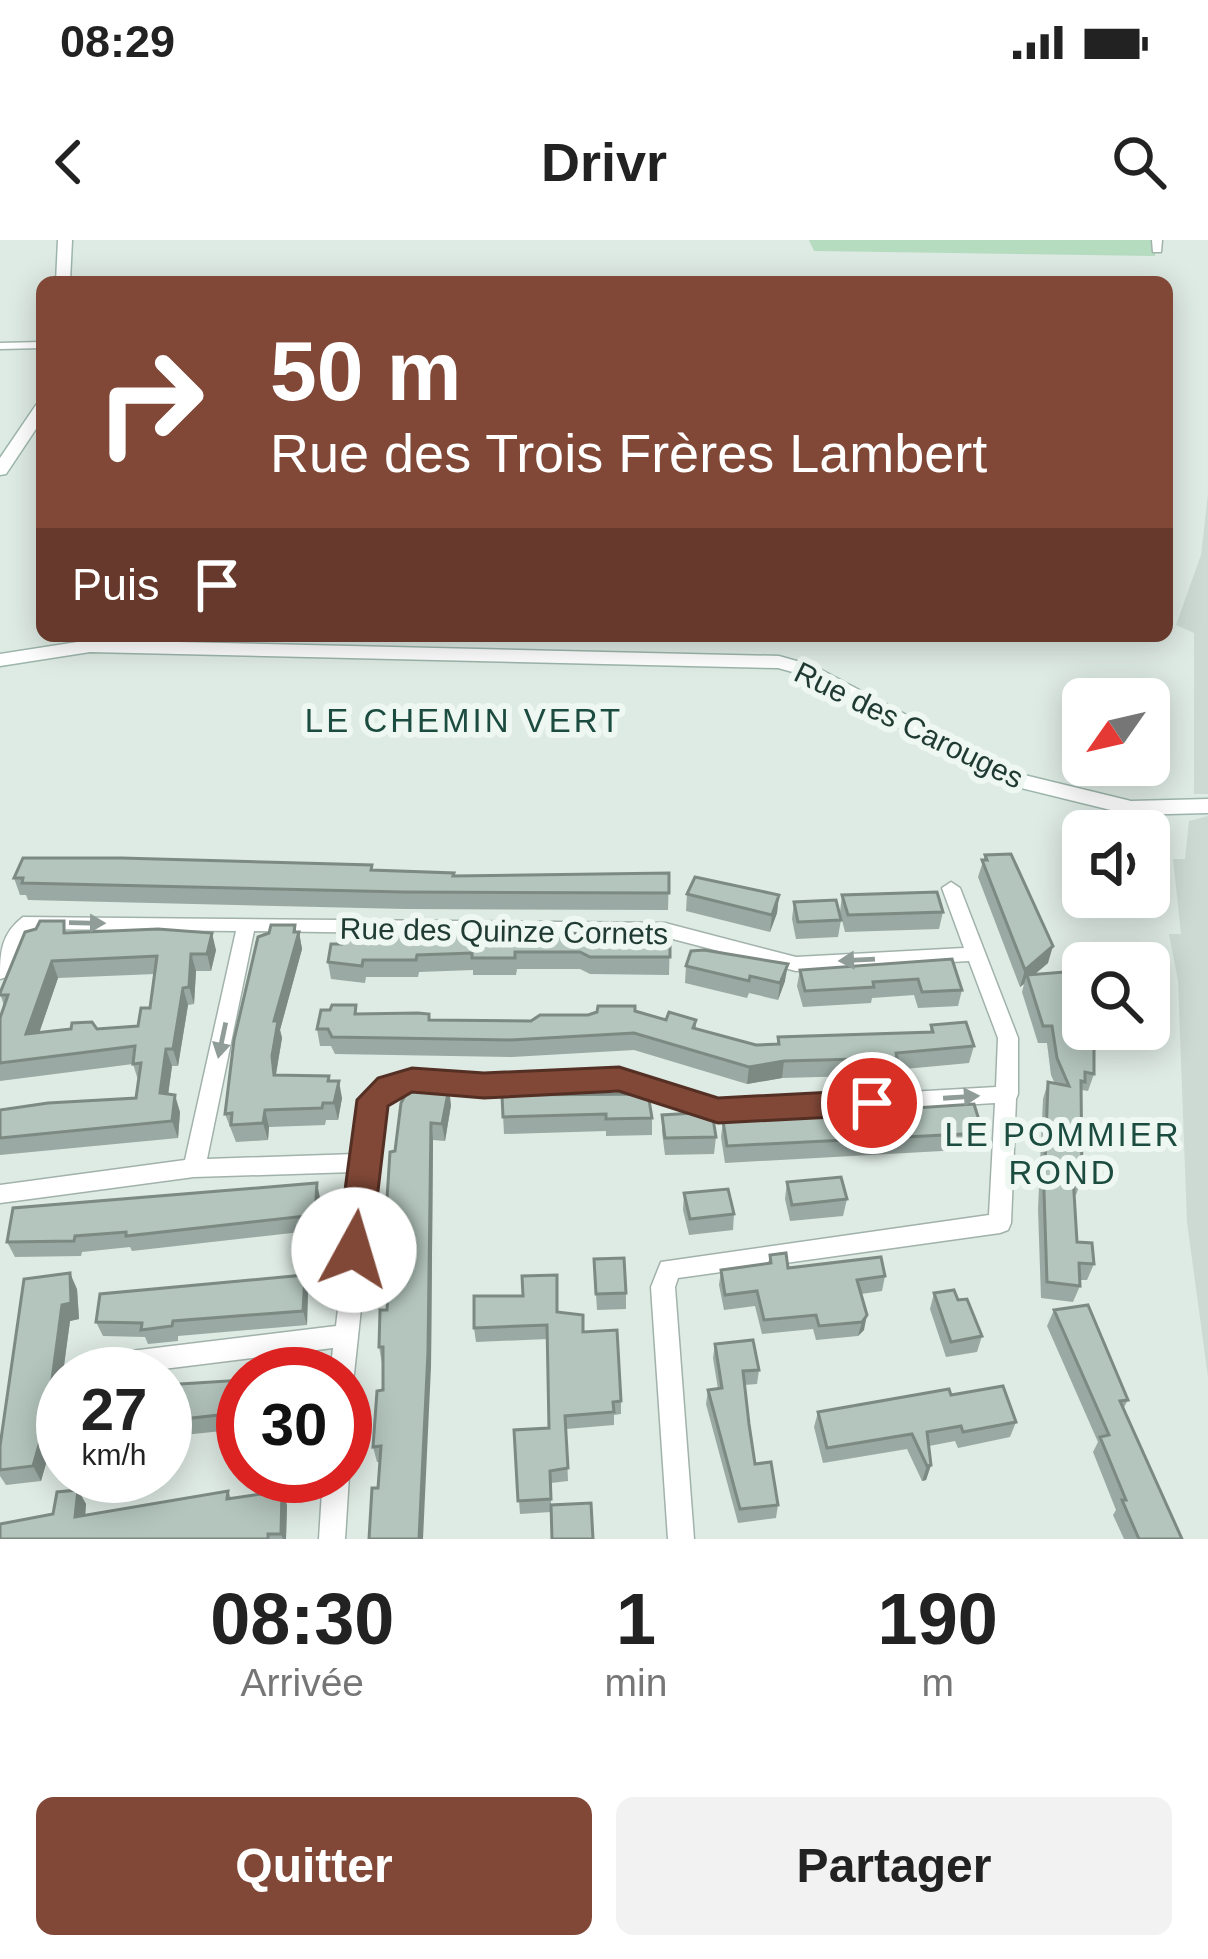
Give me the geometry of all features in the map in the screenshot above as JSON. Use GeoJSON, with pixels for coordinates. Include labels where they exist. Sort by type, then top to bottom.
{"type":"FeatureCollection","features":[{"type":"Feature","properties":{"kind":"main road"},"geometry":{"type":"LineString","coordinates":[[63,276],[65,240]]}},
{"type":"Feature","properties":{"kind":"main road"},"geometry":{"type":"LineString","coordinates":[[0,470],[36,417]]}},
{"type":"Feature","properties":{"kind":"main road","name":"Rue des Carouges"},"geometry":{"type":"LineString","coordinates":[[0,664],[90,646],[778,662],[807,670],[1009,778],[1131,808],[1208,806]]}},
{"type":"Feature","properties":{"kind":"street"},"geometry":{"type":"LineString","coordinates":[[0,346],[36,345]]}},
{"type":"Feature","properties":{"kind":"street"},"geometry":{"type":"LineString","coordinates":[[681,1539],[663,1287],[669,1269],[1000,1223],[1008,1038],[951,888]]}},
{"type":"Feature","properties":{"kind":"street","name":"Rue des Quinze Cornets"},"geometry":{"type":"LineString","coordinates":[[0,972],[16,932],[30,922],[665,930],[796,964],[974,954]]}},
{"type":"Feature","properties":{"kind":"street"},"geometry":{"type":"LineString","coordinates":[[194,1168],[246,926]]}},
{"type":"Feature","properties":{"kind":"street"},"geometry":{"type":"LineString","coordinates":[[343,1347],[373,1100],[389,1087],[412,1080],[484,1086],[619,1079],[718,1111],[1008,1094]]}},
{"type":"Feature","properties":{"kind":"street"},"geometry":{"type":"LineString","coordinates":[[0,1194],[194,1168],[363,1163]]}},
{"type":"Feature","properties":{"kind":"street"},"geometry":{"type":"LineString","coordinates":[[192,1355],[344,1336]]}},
{"type":"Feature","properties":{"kind":"street"},"geometry":{"type":"LineString","coordinates":[[332,1539],[334,1503]]}},
{"type":"Feature","properties":{"kind":"shaded area"},"geometry":{"type":"Polygon","coordinates":[[[1208,494],[1208,794],[1194,794],[1194,633],[1176,625],[1201,555],[1208,494]]]}},
{"type":"Feature","properties":{"kind":"shaded area"},"geometry":{"type":"Polygon","coordinates":[[[1208,816],[1208,1377],[1187,1222],[1178,981],[1169,934],[1181,934],[1173,859],[1185,859],[1189,821],[1208,816]]]}},
{"type":"Feature","properties":{"kind":"green space"},"geometry":{"type":"Polygon","coordinates":[[[809,240],[1154,240],[1155,256],[814,251],[809,240]]]}},
{"type":"Feature","properties":{"kind":"building"},"geometry":{"type":"Polygon","coordinates":[[[1011,854],[1053,946],[1025,970],[982,860],[987,860],[985,855],[1011,854]]]}},
{"type":"Feature","properties":{"kind":"building"},"geometry":{"type":"Polygon","coordinates":[[[23,858],[372,865],[371,870],[453,876],[669,873],[669,893],[22,883],[23,878],[14,878],[23,858]]]}},
{"type":"Feature","properties":{"kind":"building"},"geometry":{"type":"Polygon","coordinates":[[[695,877],[779,895],[772,915],[687,894],[695,877]]]}},
{"type":"Feature","properties":{"kind":"building"},"geometry":{"type":"Polygon","coordinates":[[[937,892],[943,912],[848,915],[842,895],[937,892]]]}},
{"type":"Feature","properties":{"kind":"building"},"geometry":{"type":"Polygon","coordinates":[[[836,900],[841,920],[798,922],[794,902],[836,900]]]}},
{"type":"Feature","properties":{"kind":"building"},"geometry":{"type":"Polygon","coordinates":[[[40,921],[64,921],[64,933],[158,929],[212,933],[207,954],[191,954],[189,987],[183,988],[173,1049],[166,1049],[160,1093],[175,1095],[172,1121],[0,1138],[0,1110],[136,1098],[141,1063],[133,1064],[135,1046],[0,1063],[0,1018],[8,995],[0,993],[25,932],[36,929],[40,921]],[[157,956],[52,961],[26,1034],[71,1029],[72,1023],[92,1022],[97,1029],[138,1026],[141,1008],[150,1008],[157,956]]]}},
{"type":"Feature","properties":{"kind":"building"},"geometry":{"type":"Polygon","coordinates":[[[271,925],[295,925],[294,932],[299,932],[274,1021],[278,1021],[274,1075],[329,1076],[328,1081],[339,1081],[334,1103],[323,1103],[322,1108],[265,1110],[263,1123],[231,1125],[232,1113],[225,1114],[234,1040],[258,937],[269,933],[271,925]]]}},
{"type":"Feature","properties":{"kind":"building"},"geometry":{"type":"Polygon","coordinates":[[[570,933],[670,938],[670,957],[515,952],[515,958],[472,958],[472,953],[363,960],[362,966],[328,962],[331,944],[342,944],[348,937],[570,933]]]}},
{"type":"Feature","properties":{"kind":"building"},"geometry":{"type":"Polygon","coordinates":[[[691,951],[788,964],[780,983],[686,966],[691,951]]]}},
{"type":"Feature","properties":{"kind":"building"},"geometry":{"type":"Polygon","coordinates":[[[952,959],[962,990],[922,992],[918,979],[805,991],[800,970],[952,959]]]}},
{"type":"Feature","properties":{"kind":"building"},"geometry":{"type":"Polygon","coordinates":[[[1062,972],[1062,1050],[1094,1050],[1094,1074],[1085,1072],[1085,1082],[1081,1081],[1082,1178],[1073,1176],[1077,1242],[1092,1243],[1094,1264],[1079,1263],[1080,1286],[1047,1282],[1048,1082],[1069,1086],[1057,1058],[1052,1026],[1043,1026],[1027,975],[1062,972]]]}},
{"type":"Feature","properties":{"kind":"building"},"geometry":{"type":"Polygon","coordinates":[[[332,1005],[356,1005],[355,1014],[429,1014],[429,1020],[531,1021],[540,1015],[588,1015],[597,1012],[598,1006],[635,1006],[635,1011],[666,1020],[669,1012],[696,1020],[693,1028],[756,1045],[779,1044],[778,1037],[933,1032],[931,1025],[966,1022],[974,1046],[896,1053],[897,1058],[784,1061],[749,1067],[634,1033],[511,1040],[332,1037],[328,1029],[317,1029],[321,1010],[330,1010],[332,1005]]]}},
{"type":"Feature","properties":{"kind":"building"},"geometry":{"type":"Polygon","coordinates":[[[410,1086],[449,1088],[442,1124],[431,1123],[428,1352],[419,1539],[369,1539],[381,1446],[373,1447],[377,1391],[383,1390],[380,1310],[387,1310],[389,1276],[382,1276],[390,1152],[395,1151],[401,1103],[410,1086]]]}},
{"type":"Feature","properties":{"kind":"building"},"geometry":{"type":"Polygon","coordinates":[[[648,1094],[652,1118],[606,1119],[606,1114],[503,1117],[502,1095],[648,1094]]]}},
{"type":"Feature","properties":{"kind":"building"},"geometry":{"type":"Polygon","coordinates":[[[974,1104],[983,1133],[727,1146],[723,1121],[974,1104]]]}},
{"type":"Feature","properties":{"kind":"building"},"geometry":{"type":"Polygon","coordinates":[[[712,1112],[716,1137],[665,1138],[662,1115],[712,1112]]]}},
{"type":"Feature","properties":{"kind":"building"},"geometry":{"type":"Polygon","coordinates":[[[841,1177],[847,1199],[792,1205],[787,1182],[841,1177]]]}},
{"type":"Feature","properties":{"kind":"building"},"geometry":{"type":"Polygon","coordinates":[[[317,1183],[315,1215],[126,1236],[126,1232],[75,1236],[74,1241],[7,1242],[13,1208],[317,1183]]]}},
{"type":"Feature","properties":{"kind":"building"},"geometry":{"type":"Polygon","coordinates":[[[728,1189],[734,1214],[690,1219],[684,1193],[728,1189]]]}},
{"type":"Feature","properties":{"kind":"building"},"geometry":{"type":"Polygon","coordinates":[[[786,1253],[788,1268],[881,1257],[885,1276],[857,1280],[867,1315],[862,1322],[819,1326],[816,1315],[764,1320],[757,1291],[725,1295],[721,1270],[771,1263],[770,1255],[786,1253]]]}},
{"type":"Feature","properties":{"kind":"building"},"geometry":{"type":"Polygon","coordinates":[[[624,1258],[626,1293],[596,1294],[594,1259],[624,1258]]]}},
{"type":"Feature","properties":{"kind":"building"},"geometry":{"type":"Polygon","coordinates":[[[70,1273],[71,1303],[62,1305],[56,1347],[36,1347],[33,1466],[0,1470],[0,1446],[24,1279],[70,1273]]]}},
{"type":"Feature","properties":{"kind":"building"},"geometry":{"type":"Polygon","coordinates":[[[305,1275],[303,1311],[173,1321],[172,1326],[141,1330],[142,1323],[96,1322],[100,1294],[305,1275]]]}},
{"type":"Feature","properties":{"kind":"building"},"geometry":{"type":"Polygon","coordinates":[[[557,1275],[557,1312],[583,1315],[583,1332],[617,1330],[621,1401],[613,1402],[614,1412],[565,1416],[568,1468],[550,1471],[551,1499],[518,1501],[514,1430],[549,1428],[547,1325],[474,1328],[474,1296],[523,1296],[522,1276],[557,1275]]]}},
{"type":"Feature","properties":{"kind":"building"},"geometry":{"type":"Polygon","coordinates":[[[954,1290],[958,1300],[967,1299],[982,1336],[951,1342],[934,1293],[954,1290]]]}},
{"type":"Feature","properties":{"kind":"building"},"geometry":{"type":"Polygon","coordinates":[[[1088,1305],[1128,1400],[1120,1401],[1182,1539],[1139,1539],[1122,1500],[1126,1500],[1100,1437],[1109,1435],[1054,1310],[1088,1305]]]}},
{"type":"Feature","properties":{"kind":"building"},"geometry":{"type":"Polygon","coordinates":[[[753,1340],[759,1370],[743,1371],[755,1464],[771,1462],[778,1505],[740,1509],[708,1390],[722,1388],[715,1344],[753,1340]]]}},
{"type":"Feature","properties":{"kind":"building"},"geometry":{"type":"Polygon","coordinates":[[[216,1382],[216,1415],[192,1418],[192,1383],[216,1382]]]}},
{"type":"Feature","properties":{"kind":"building"},"geometry":{"type":"Polygon","coordinates":[[[1003,1386],[1016,1422],[963,1432],[961,1426],[927,1432],[931,1465],[927,1466],[912,1434],[827,1448],[818,1412],[949,1389],[951,1395],[1003,1386]]]}},
{"type":"Feature","properties":{"kind":"building"},"geometry":{"type":"Polygon","coordinates":[[[216,1493],[216,1503],[282,1503],[281,1534],[268,1534],[268,1539],[0,1539],[0,1524],[53,1514],[55,1503],[77,1503],[75,1517],[157,1503],[192,1503],[192,1497],[216,1493]]]}},
{"type":"Feature","properties":{"kind":"building"},"geometry":{"type":"Polygon","coordinates":[[[591,1503],[593,1539],[552,1539],[551,1505],[591,1503]]]}},
{"type":"Feature","properties":{"kind":"district","name":"LE CHEMIN VERT"},"geometry":{"type":"Point","coordinates":[464,720]}},
{"type":"Feature","properties":{"kind":"district","name":"LE POMMIER ROND"},"geometry":{"type":"Point","coordinates":[1063,1153]}},
{"type":"Feature","properties":{"kind":"route"},"geometry":{"type":"LineString","coordinates":[[354,1250],[373,1100],[389,1087],[412,1080],[484,1086],[619,1079],[718,1111],[872,1103]]}}]}
